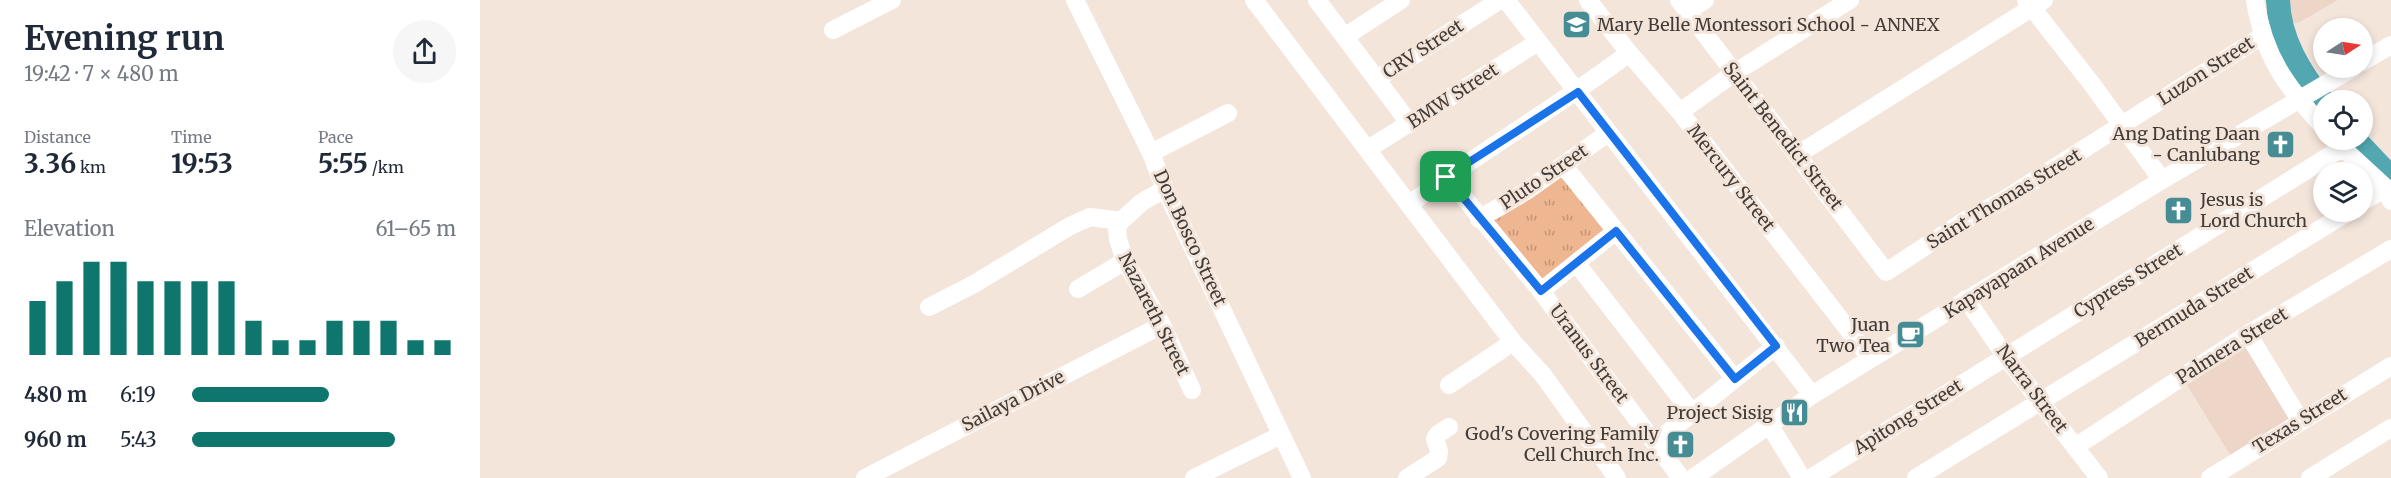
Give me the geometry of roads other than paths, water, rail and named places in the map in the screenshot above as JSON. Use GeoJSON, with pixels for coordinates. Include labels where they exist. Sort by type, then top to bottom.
{"type":"FeatureCollection","features":[{"type":"Feature","properties":{"kind":"street"},"geometry":{"type":"LineString","coordinates":[[833,30],[892,0]]}},
{"type":"Feature","properties":{"kind":"street","name":"Don Bosco Street"},"geometry":{"type":"LineString","coordinates":[[1075,0],[1151,153],[1165,189],[1302,478]]}},
{"type":"Feature","properties":{"kind":"street"},"geometry":{"type":"LineString","coordinates":[[1254,0],[1513,342],[1543,375],[1617,478]]}},
{"type":"Feature","properties":{"kind":"street"},"geometry":{"type":"LineString","coordinates":[[1317,0],[1410,124]]}},
{"type":"Feature","properties":{"kind":"street"},"geometry":{"type":"LineString","coordinates":[[1346,36],[1401,0]]}},
{"type":"Feature","properties":{"kind":"street","name":"CRV Street"},"geometry":{"type":"LineString","coordinates":[[1377,79],[1500,0]]}},
{"type":"Feature","properties":{"kind":"street"},"geometry":{"type":"LineString","coordinates":[[1506,0],[1812,395]]}},
{"type":"Feature","properties":{"kind":"street","name":"Mercury Street"},"geometry":{"type":"LineString","coordinates":[[1588,0],[1629,53],[1680,112],[1871,358]]}},
{"type":"Feature","properties":{"kind":"street"},"geometry":{"type":"LineString","coordinates":[[1683,6],[1705,0]]}},
{"type":"Feature","properties":{"kind":"street"},"geometry":{"type":"LineString","coordinates":[[2255,0],[2262,36],[2284,80],[2309,93],[2313,102]]}},
{"type":"Feature","properties":{"kind":"street"},"geometry":{"type":"LineString","coordinates":[[1680,112],[1734,73],[1844,1]]}},
{"type":"Feature","properties":{"kind":"street"},"geometry":{"type":"LineString","coordinates":[[1797,155],[2034,3],[2162,180]]}},
{"type":"Feature","properties":{"kind":"street","name":"Saint Benedict Street"},"geometry":{"type":"LineString","coordinates":[[1683,6],[1886,272]]}},
{"type":"Feature","properties":{"kind":"street","name":"Luzon Street"},"geometry":{"type":"LineString","coordinates":[[2121,126],[2262,36]]}},
{"type":"Feature","properties":{"kind":"street","name":"BMW Street"},"geometry":{"type":"LineString","coordinates":[[1368,149],[1538,42]]}},
{"type":"Feature","properties":{"kind":"street"},"geometry":{"type":"LineString","coordinates":[[2373,56],[2391,45]]}},
{"type":"Feature","properties":{"kind":"street"},"geometry":{"type":"LineString","coordinates":[[1410,204],[1446,177],[1578,92],[1629,53]]}},
{"type":"Feature","properties":{"kind":"street","name":"Kapayapaan Avenue"},"geometry":{"type":"LineString","coordinates":[[1693,478],[1812,395],[1871,358],[1927,326],[1966,299],[2162,180],[2335,78]]}},
{"type":"Feature","properties":{"kind":"street"},"geometry":{"type":"LineString","coordinates":[[1151,153],[1228,113]]}},
{"type":"Feature","properties":{"kind":"street","name":"Saint Thomas Street"},"geometry":{"type":"LineString","coordinates":[[1886,272],[1964,221],[2002,201],[2121,126]]}},
{"type":"Feature","properties":{"kind":"street","name":"Pluto Street"},"geometry":{"type":"LineString","coordinates":[[1479,219],[1608,133]]}},
{"type":"Feature","properties":{"kind":"street","name":"Cypress Street"},"geometry":{"type":"LineString","coordinates":[[2006,357],[2329,150]]}},
{"type":"Feature","properties":{"kind":"street"},"geometry":{"type":"LineString","coordinates":[[2344,150],[2388,195],[2373,199]]}},
{"type":"Feature","properties":{"kind":"street"},"geometry":{"type":"LineString","coordinates":[[1563,165],[1735,379]]}},
{"type":"Feature","properties":{"kind":"street","name":"Uranus Street"},"geometry":{"type":"LineString","coordinates":[[1446,177],[1541,291],[1682,478]]}},
{"type":"Feature","properties":{"kind":"street"},"geometry":{"type":"LineString","coordinates":[[929,308],[974,284],[1070,226],[1090,217],[1121,221],[1142,202],[1165,189]]}},
{"type":"Feature","properties":{"kind":"street","name":"Nazareth Street"},"geometry":{"type":"LineString","coordinates":[[1121,221],[1117,227],[1118,239],[1125,261],[1162,325],[1192,390]]}},
{"type":"Feature","properties":{"kind":"street","name":"Bermuda Street"},"geometry":{"type":"LineString","coordinates":[[1916,478],[2332,222]]}},
{"type":"Feature","properties":{"kind":"street"},"geometry":{"type":"LineString","coordinates":[[1541,291],[1616,231]]}},
{"type":"Feature","properties":{"kind":"street","name":"Palmera Street"},"geometry":{"type":"LineString","coordinates":[[2075,447],[2248,334],[2391,249]]}},
{"type":"Feature","properties":{"kind":"street"},"geometry":{"type":"LineString","coordinates":[[1078,289],[1125,261]]}},
{"type":"Feature","properties":{"kind":"street"},"geometry":{"type":"LineString","coordinates":[[1577,264],[1693,414]]}},
{"type":"Feature","properties":{"kind":"street","name":"Narra Street"},"geometry":{"type":"LineString","coordinates":[[1966,299],[2006,357],[2099,478]]}},
{"type":"Feature","properties":{"kind":"street","name":"Sailaya Drive"},"geometry":{"type":"LineString","coordinates":[[865,478],[1162,325]]}},
{"type":"Feature","properties":{"kind":"street"},"geometry":{"type":"LineString","coordinates":[[2248,334],[2300,420]]}},
{"type":"Feature","properties":{"kind":"street"},"geometry":{"type":"LineString","coordinates":[[1449,385],[1513,342]]}},
{"type":"Feature","properties":{"kind":"street"},"geometry":{"type":"LineString","coordinates":[[1656,442],[1776,346]]}},
{"type":"Feature","properties":{"kind":"street","name":"Apitong Street"},"geometry":{"type":"LineString","coordinates":[[1811,478],[2006,357]]}},
{"type":"Feature","properties":{"kind":"street","name":"Texas Street"},"geometry":{"type":"LineString","coordinates":[[2210,478],[2300,420],[2391,366]]}},
{"type":"Feature","properties":{"kind":"street"},"geometry":{"type":"LineString","coordinates":[[1770,426],[1802,478]]}},
{"type":"Feature","properties":{"kind":"street"},"geometry":{"type":"LineString","coordinates":[[1407,478],[1438,458],[1439,451],[1435,439],[1438,434],[1449,427]]}},
{"type":"Feature","properties":{"kind":"street"},"geometry":{"type":"LineString","coordinates":[[2310,478],[2391,428]]}},
{"type":"Feature","properties":{"kind":"street"},"geometry":{"type":"LineString","coordinates":[[1194,478],[1281,435]]}},
{"type":"Feature","properties":{"kind":"waterway"},"geometry":{"type":"LineString","coordinates":[[2278,0],[2282,28],[2292,55],[2314,90]]}},
{"type":"Feature","properties":{"kind":"waterway"},"geometry":{"type":"LineString","coordinates":[[2364,150],[2391,178]]}},
{"type":"Feature","properties":{"kind":"place","name":"Mary Belle Montessori School - ANNEX"},"geometry":{"type":"Point","coordinates":[1576,25]}},
{"type":"Feature","properties":{"kind":"place","name":"Ang Dating Daan - Canlubang"},"geometry":{"type":"Point","coordinates":[2281,144]}},
{"type":"Feature","properties":{"kind":"place","name":"Jesus is Lord Church"},"geometry":{"type":"Point","coordinates":[2179,210]}},
{"type":"Feature","properties":{"kind":"place","name":"Juan Two Tea"},"geometry":{"type":"Point","coordinates":[1911,335]}},
{"type":"Feature","properties":{"kind":"place","name":"Project Sisig"},"geometry":{"type":"Point","coordinates":[1794,413]}},
{"type":"Feature","properties":{"kind":"place","name":"God's Covering Family Cell Church Inc."},"geometry":{"type":"Point","coordinates":[1680,444]}}]}
